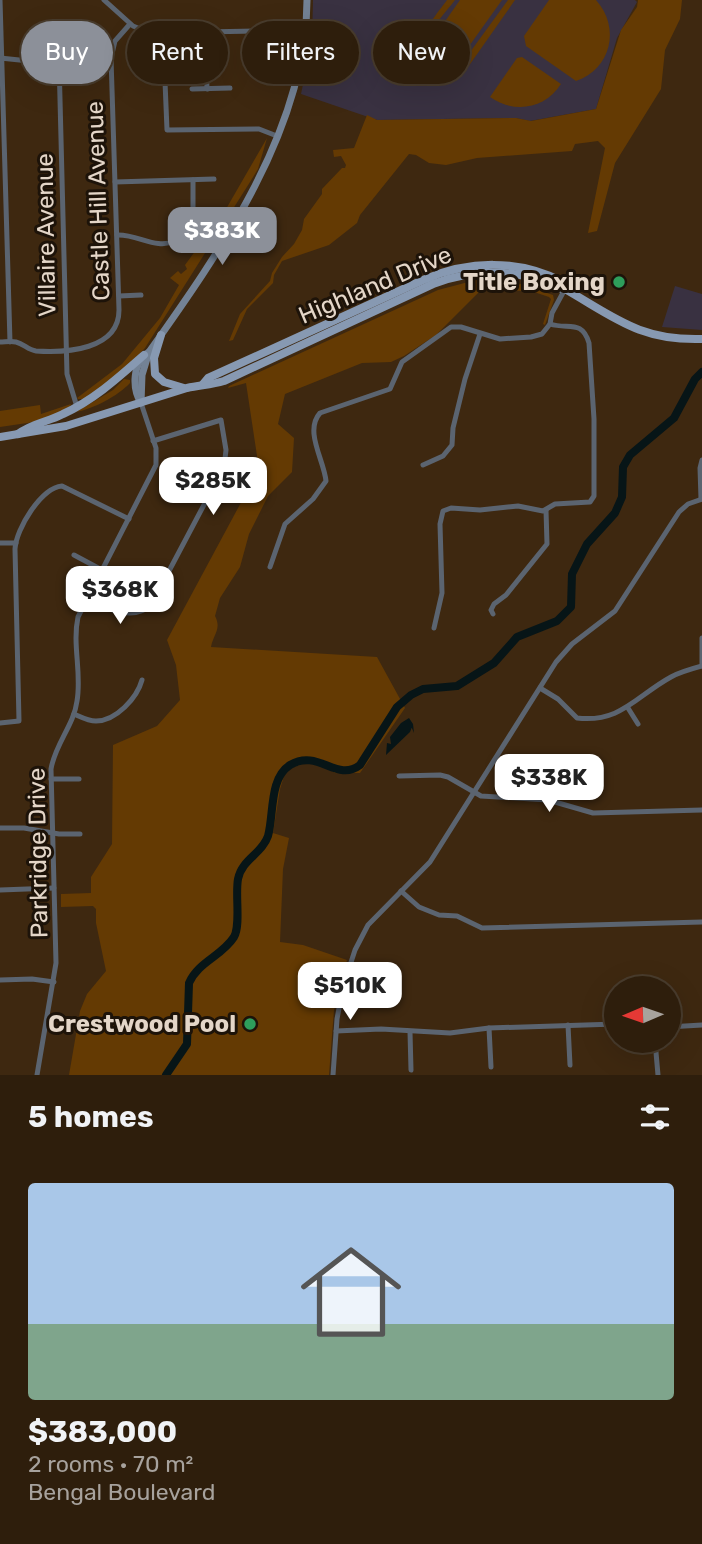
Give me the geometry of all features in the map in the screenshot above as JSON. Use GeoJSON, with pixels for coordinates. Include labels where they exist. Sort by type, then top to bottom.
{"type":"FeatureCollection","features":[{"type":"Feature","properties":{"kind":"main road"},"geometry":{"type":"LineString","coordinates":[[306,21],[307,0]]}},
{"type":"Feature","properties":{"kind":"main road"},"geometry":{"type":"LineString","coordinates":[[15,436],[28,426],[53,419],[77,407],[106,388],[146,354],[161,335],[254,187],[277,136],[295,84]]}},
{"type":"Feature","properties":{"kind":"main road","name":"Highland Drive"},"geometry":{"type":"LineString","coordinates":[[0,437],[66,426],[203,384],[208,378],[423,280],[452,269],[484,264],[515,266],[555,278],[562,282],[565,289],[632,328],[666,337],[702,339]]}},
{"type":"Feature","properties":{"kind":"main road"},"geometry":{"type":"LineString","coordinates":[[161,335],[154,358],[155,374],[164,382],[187,388]]}},
{"type":"Feature","properties":{"kind":"main road"},"geometry":{"type":"LineString","coordinates":[[141,403],[142,375],[149,358],[146,354]]}},
{"type":"Feature","properties":{"kind":"street"},"geometry":{"type":"LineString","coordinates":[[0,0],[10,341],[0,342]]}},
{"type":"Feature","properties":{"kind":"street"},"geometry":{"type":"LineString","coordinates":[[104,0],[127,21]]}},
{"type":"Feature","properties":{"kind":"street","name":"Castle Hill Avenue"},"geometry":{"type":"LineString","coordinates":[[113,50],[115,41],[127,27]]}},
{"type":"Feature","properties":{"kind":"street"},"geometry":{"type":"LineString","coordinates":[[1,58],[21,60]]}},
{"type":"Feature","properties":{"kind":"street","name":"Villaire Avenue"},"geometry":{"type":"LineString","coordinates":[[60,84],[66,350],[68,380],[77,407]]}},
{"type":"Feature","properties":{"kind":"street","name":"Castle Hill Avenue"},"geometry":{"type":"LineString","coordinates":[[10,341],[33,351],[92,346],[114,328],[119,316],[112,84]]}},
{"type":"Feature","properties":{"kind":"street"},"geometry":{"type":"LineString","coordinates":[[165,84],[166,130],[260,129],[277,136]]}},
{"type":"Feature","properties":{"kind":"street"},"geometry":{"type":"LineString","coordinates":[[207,84],[207,89]]}},
{"type":"Feature","properties":{"kind":"street"},"geometry":{"type":"LineString","coordinates":[[192,89],[230,88]]}},
{"type":"Feature","properties":{"kind":"street"},"geometry":{"type":"LineString","coordinates":[[115,182],[214,179]]}},
{"type":"Feature","properties":{"kind":"street"},"geometry":{"type":"LineString","coordinates":[[117,235],[135,236],[158,245],[175,241],[193,214],[193,180]]}},
{"type":"Feature","properties":{"kind":"street"},"geometry":{"type":"LineString","coordinates":[[270,567],[285,524],[313,499],[326,481],[313,430],[317,416],[324,411],[390,388],[402,362],[447,329],[461,327],[500,339],[542,334],[550,324],[552,313],[565,289]]}},
{"type":"Feature","properties":{"kind":"street"},"geometry":{"type":"LineString","coordinates":[[118,296],[141,295]]}},
{"type":"Feature","properties":{"kind":"street"},"geometry":{"type":"LineString","coordinates":[[434,628],[442,593],[440,524],[443,511],[451,508],[480,510],[518,506],[538,511],[546,510],[555,504],[590,502],[595,490],[589,343],[580,328],[550,324]]}},
{"type":"Feature","properties":{"kind":"street"},"geometry":{"type":"LineString","coordinates":[[423,465],[443,456],[452,445],[453,428],[465,379],[480,334]]}},
{"type":"Feature","properties":{"kind":"street","name":"Parkridge Drive"},"geometry":{"type":"LineString","coordinates":[[37,1075],[57,963],[51,779],[56,751],[74,714],[78,691],[77,624],[86,599],[156,465],[153,441],[141,403]]}},
{"type":"Feature","properties":{"kind":"street"},"geometry":{"type":"LineString","coordinates":[[86,599],[120,613],[143,611],[151,605],[224,467],[226,450],[221,420],[153,441]]}},
{"type":"Feature","properties":{"kind":"street"},"geometry":{"type":"LineString","coordinates":[[333,1075],[342,987],[361,937],[375,915],[430,862],[564,652],[615,611],[679,512],[688,504],[701,499],[702,460]]}},
{"type":"Feature","properties":{"kind":"street"},"geometry":{"type":"LineString","coordinates":[[2,722],[19,721],[16,542],[23,523],[46,493],[56,486],[68,487],[129,519]]}},
{"type":"Feature","properties":{"kind":"street"},"geometry":{"type":"LineString","coordinates":[[493,614],[491,610],[494,604],[506,595],[547,544],[546,510]]}},
{"type":"Feature","properties":{"kind":"street"},"geometry":{"type":"LineString","coordinates":[[0,543],[16,542]]}},
{"type":"Feature","properties":{"kind":"street"},"geometry":{"type":"LineString","coordinates":[[74,555],[102,570]]}},
{"type":"Feature","properties":{"kind":"street"},"geometry":{"type":"LineString","coordinates":[[540,688],[558,699],[575,717],[606,717],[628,708],[669,678],[702,666],[702,638]]}},
{"type":"Feature","properties":{"kind":"street"},"geometry":{"type":"LineString","coordinates":[[74,714],[93,721],[110,718],[134,698],[142,680]]}},
{"type":"Feature","properties":{"kind":"street"},"geometry":{"type":"LineString","coordinates":[[628,708],[638,724]]}},
{"type":"Feature","properties":{"kind":"street"},"geometry":{"type":"LineString","coordinates":[[399,776],[440,775],[474,792],[492,797],[548,800],[593,813],[702,810]]}},
{"type":"Feature","properties":{"kind":"street"},"geometry":{"type":"LineString","coordinates":[[51,779],[79,779]]}},
{"type":"Feature","properties":{"kind":"street"},"geometry":{"type":"LineString","coordinates":[[0,828],[80,834]]}},
{"type":"Feature","properties":{"kind":"street"},"geometry":{"type":"LineString","coordinates":[[0,890],[54,888]]}},
{"type":"Feature","properties":{"kind":"street"},"geometry":{"type":"LineString","coordinates":[[401,891],[419,907],[439,915],[457,916],[482,928],[702,922]]}},
{"type":"Feature","properties":{"kind":"street"},"geometry":{"type":"LineString","coordinates":[[0,980],[32,979],[54,982]]}},
{"type":"Feature","properties":{"kind":"street"},"geometry":{"type":"LineString","coordinates":[[336,1031],[458,1032],[489,1028],[604,1024]]}},
{"type":"Feature","properties":{"kind":"street"},"geometry":{"type":"LineString","coordinates":[[568,1025],[570,1065]]}},
{"type":"Feature","properties":{"kind":"street"},"geometry":{"type":"LineString","coordinates":[[681,1026],[702,1025]]}},
{"type":"Feature","properties":{"kind":"street"},"geometry":{"type":"LineString","coordinates":[[489,1028],[491,1068]]}},
{"type":"Feature","properties":{"kind":"street"},"geometry":{"type":"LineString","coordinates":[[410,1032],[411,1070]]}},
{"type":"Feature","properties":{"kind":"street"},"geometry":{"type":"LineString","coordinates":[[656,1054],[658,1075]]}},
{"type":"Feature","properties":{"kind":"shaded area"},"geometry":{"type":"Polygon","coordinates":[[[313,0],[637,2],[617,38],[596,109],[530,121],[516,118],[377,120],[301,94],[303,84],[359,84],[359,21],[312,21],[313,0]]]}},
{"type":"Feature","properties":{"kind":"shaded area"},"geometry":{"type":"Polygon","coordinates":[[[447,0],[455,0],[438,21],[432,21],[447,0]]]}},
{"type":"Feature","properties":{"kind":"shaded area"},"geometry":{"type":"Polygon","coordinates":[[[460,0],[502,0],[470,45],[470,21],[445,21],[460,0]]]}},
{"type":"Feature","properties":{"kind":"shaded area"},"geometry":{"type":"Polygon","coordinates":[[[508,0],[515,0],[470,64],[470,52],[508,0]]]}},
{"type":"Feature","properties":{"kind":"shaded area"},"geometry":{"type":"Polygon","coordinates":[[[549,0],[596,0],[608,23],[610,35],[604,57],[588,75],[576,81],[526,46],[524,36],[549,0]]]}},
{"type":"Feature","properties":{"kind":"shaded area"},"geometry":{"type":"Polygon","coordinates":[[[638,0],[682,0],[680,19],[665,50],[661,89],[615,163],[597,231],[588,233],[605,148],[598,141],[575,144],[572,151],[477,158],[446,165],[429,163],[409,154],[360,215],[357,223],[329,245],[282,261],[274,275],[273,283],[247,309],[233,340],[229,341],[240,314],[270,281],[282,257],[294,244],[302,230],[304,219],[322,194],[322,189],[345,168],[341,156],[334,157],[333,150],[354,148],[367,115],[377,120],[516,118],[531,121],[596,109],[621,30],[637,7],[638,0]]]}},
{"type":"Feature","properties":{"kind":"shaded area"},"geometry":{"type":"Polygon","coordinates":[[[522,57],[561,84],[547,99],[528,106],[509,106],[490,97],[517,58],[522,57]]]}},
{"type":"Feature","properties":{"kind":"shaded area"},"geometry":{"type":"Polygon","coordinates":[[[267,138],[258,169],[145,348],[126,368],[85,399],[78,399],[122,364],[160,318],[179,285],[170,278],[178,271],[181,274],[187,269],[185,265],[226,209],[267,138]]]}},
{"type":"Feature","properties":{"kind":"shaded area"},"geometry":{"type":"Polygon","coordinates":[[[476,280],[515,282],[553,295],[554,300],[545,325],[543,324],[551,299],[549,297],[531,291],[481,290],[436,335],[404,356],[391,362],[362,363],[285,394],[278,424],[294,438],[292,472],[268,496],[249,534],[240,567],[220,598],[215,616],[217,628],[211,647],[377,657],[405,708],[360,773],[335,773],[314,760],[286,770],[280,789],[273,833],[289,838],[283,869],[280,942],[303,945],[347,960],[334,1010],[329,1075],[69,1075],[80,1011],[87,994],[106,971],[96,923],[96,909],[93,906],[61,907],[61,894],[91,893],[91,877],[112,844],[113,745],[157,726],[180,700],[176,665],[167,640],[259,469],[246,383],[228,388],[229,386],[438,290],[476,280]]]}},
{"type":"Feature","properties":{"kind":"shaded area"},"geometry":{"type":"Polygon","coordinates":[[[675,286],[702,294],[702,330],[662,327],[675,286]]]}},
{"type":"Feature","properties":{"kind":"shaded area"},"geometry":{"type":"Polygon","coordinates":[[[124,379],[130,380],[130,383],[119,393],[76,412],[113,390],[124,379]]]}},
{"type":"Feature","properties":{"kind":"shaded area"},"geometry":{"type":"Polygon","coordinates":[[[71,404],[69,409],[34,422],[0,427],[0,411],[40,405],[41,414],[71,404]]]}},
{"type":"Feature","properties":{"kind":"shaded area"},"geometry":{"type":"Polygon","coordinates":[[[409,718],[414,733],[412,728],[386,755],[387,743],[391,744],[390,737],[401,723],[409,718]]]}},
{"type":"Feature","properties":{"kind":"waterway"},"geometry":{"type":"LineString","coordinates":[[166,1075],[187,1044],[189,983],[198,970],[229,944],[236,932],[240,872],[268,836],[275,788],[283,771],[290,765],[310,760],[343,770],[360,765],[397,707],[411,695],[423,689],[457,686],[494,663],[517,637],[557,621],[571,607],[572,574],[587,544],[615,513],[622,497],[623,467],[630,455],[674,418],[695,379],[702,372]]}},
{"type":"Feature","properties":{"kind":"place","name":"Title Boxing"},"geometry":{"type":"Point","coordinates":[619,282]}},
{"type":"Feature","properties":{"kind":"place","name":"Crestwood Pool"},"geometry":{"type":"Point","coordinates":[250,1024]}}]}
